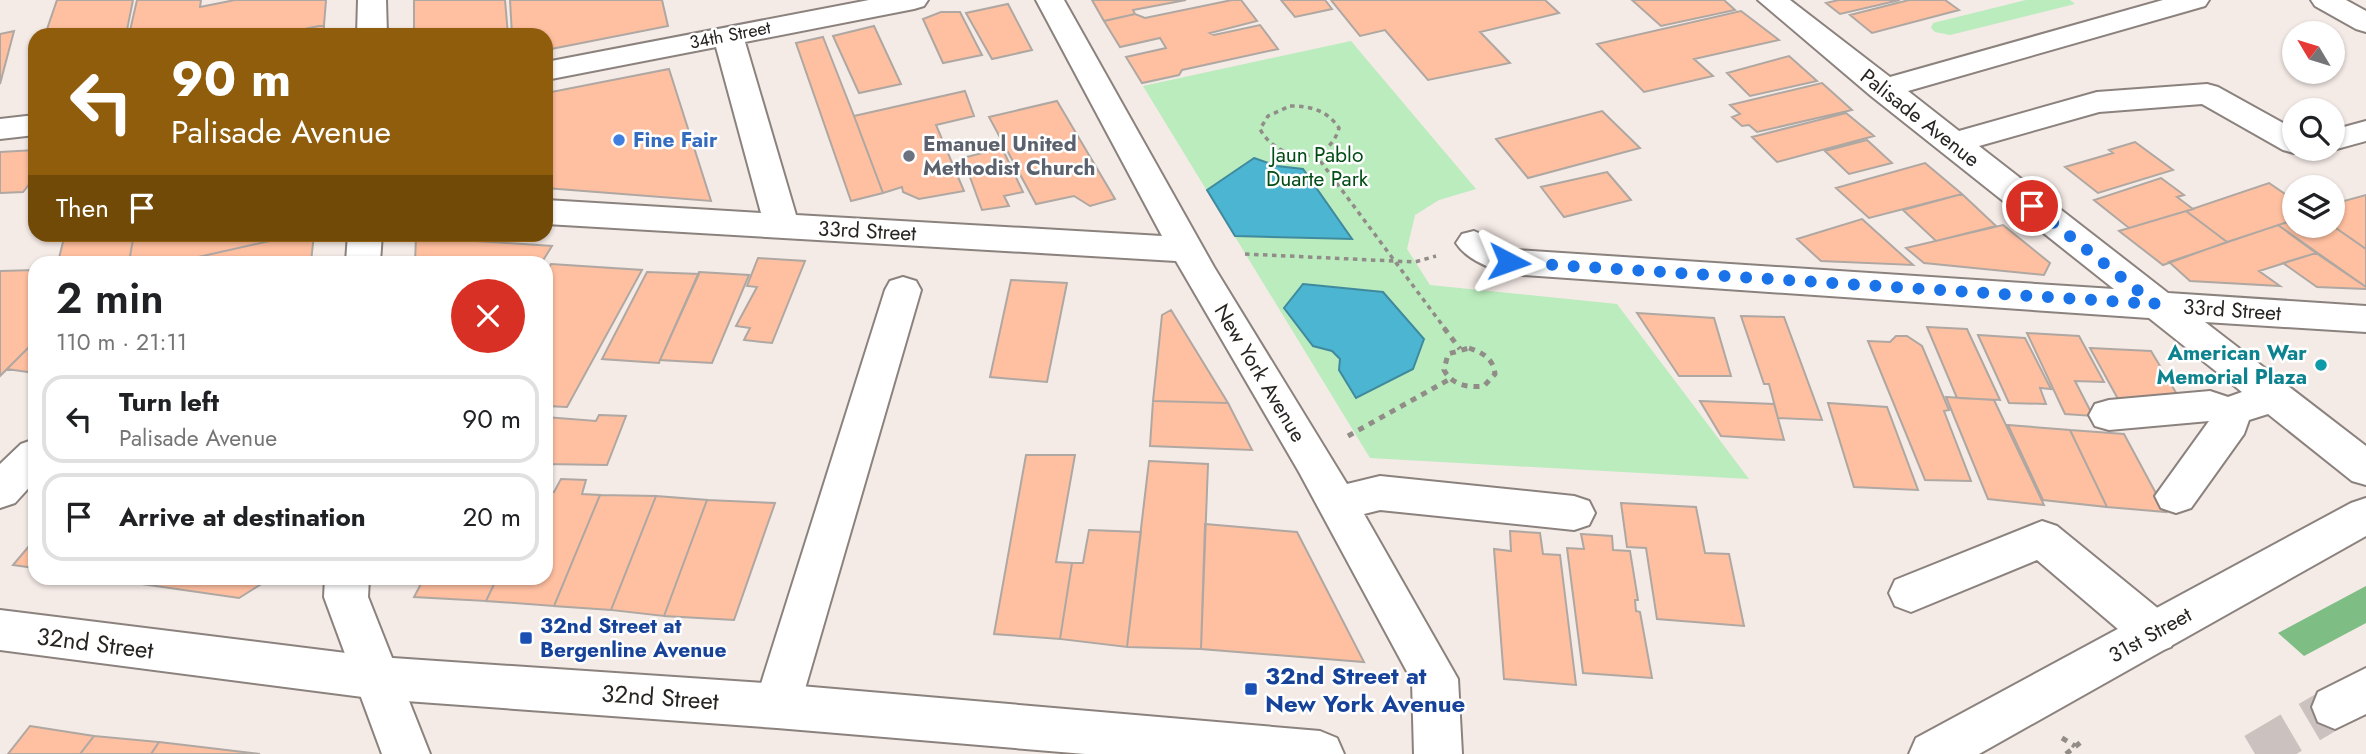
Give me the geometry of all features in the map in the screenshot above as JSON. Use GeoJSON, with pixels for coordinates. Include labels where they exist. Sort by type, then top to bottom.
{"type":"FeatureCollection","features":[{"type":"Feature","properties":{"kind":"street"},"geometry":{"type":"LineString","coordinates":[[372,0],[372,28]]}},
{"type":"Feature","properties":{"kind":"street","name":"34th Street"},"geometry":{"type":"LineString","coordinates":[[553,70],[914,0]]}},
{"type":"Feature","properties":{"kind":"street","name":"New York Avenue"},"geometry":{"type":"LineString","coordinates":[[1051,0],[1189,250],[1337,503],[1435,678],[1438,754]]}},
{"type":"Feature","properties":{"kind":"street","name":"Palisade Avenue"},"geometry":{"type":"LineString","coordinates":[[1772,0],[2366,469]]}},
{"type":"Feature","properties":{"kind":"street"},"geometry":{"type":"LineString","coordinates":[[1882,89],[2195,0]]}},
{"type":"Feature","properties":{"kind":"street"},"geometry":{"type":"LineString","coordinates":[[2325,0],[2366,23]]}},
{"type":"Feature","properties":{"kind":"street"},"geometry":{"type":"LineString","coordinates":[[728,36],[782,226]]}},
{"type":"Feature","properties":{"kind":"street"},"geometry":{"type":"LineString","coordinates":[[1954,143],[2097,102],[2207,94],[2282,136]]}},
{"type":"Feature","properties":{"kind":"street"},"geometry":{"type":"LineString","coordinates":[[0,129],[28,126]]}},
{"type":"Feature","properties":{"kind":"street"},"geometry":{"type":"LineString","coordinates":[[2345,137],[2366,131]]}},
{"type":"Feature","properties":{"kind":"street","name":"33rd Street"},"geometry":{"type":"LineString","coordinates":[[553,212],[1189,250]]}},
{"type":"Feature","properties":{"kind":"street","name":"33rd Street"},"geometry":{"type":"LineString","coordinates":[[1474,243],[1509,262],[2366,319]]}},
{"type":"Feature","properties":{"kind":"street"},"geometry":{"type":"LineString","coordinates":[[776,706],[903,290]]}},
{"type":"Feature","properties":{"kind":"street"},"geometry":{"type":"LineString","coordinates":[[2109,415],[2210,406],[2228,412],[2273,397]]}},
{"type":"Feature","properties":{"kind":"street"},"geometry":{"type":"LineString","coordinates":[[2176,496],[2230,423],[2228,412]]}},
{"type":"Feature","properties":{"kind":"street"},"geometry":{"type":"LineString","coordinates":[[0,491],[28,463]]}},
{"type":"Feature","properties":{"kind":"street"},"geometry":{"type":"LineString","coordinates":[[1337,503],[1380,493],[1574,513]]}},
{"type":"Feature","properties":{"kind":"street","name":"31st Street"},"geometry":{"type":"LineString","coordinates":[[1933,754],[2366,515]]}},
{"type":"Feature","properties":{"kind":"street"},"geometry":{"type":"LineString","coordinates":[[1910,593],[2042,539],[2155,633]]}},
{"type":"Feature","properties":{"kind":"street"},"geometry":{"type":"LineString","coordinates":[[347,585],[346,597],[406,754]]}},
{"type":"Feature","properties":{"kind":"street","name":"32nd Street"},"geometry":{"type":"LineString","coordinates":[[0,630],[378,678],[776,706],[1320,754]]}},
{"type":"Feature","properties":{"kind":"path"},"geometry":{"type":"LineString","coordinates":[[1290,106],[1316,108],[1326,113],[1339,128],[1339,136],[1327,150],[1315,154],[1290,155],[1268,145],[1260,129],[1262,122],[1278,109],[1290,106]]}},
{"type":"Feature","properties":{"kind":"path"},"geometry":{"type":"LineString","coordinates":[[1315,154],[1460,349]]}},
{"type":"Feature","properties":{"kind":"path"},"geometry":{"type":"LineString","coordinates":[[1245,254],[1396,261]]}},
{"type":"Feature","properties":{"kind":"path"},"geometry":{"type":"LineString","coordinates":[[1469,348],[1483,353],[1493,362],[1495,374],[1484,386],[1462,386],[1450,379],[1445,372],[1444,360],[1452,352],[1469,348]]}},
{"type":"Feature","properties":{"kind":"path"},"geometry":{"type":"LineString","coordinates":[[1347,436],[1450,379]]}},
{"type":"Feature","properties":{"kind":"path"},"geometry":{"type":"LineString","coordinates":[[2055,733],[2078,744],[2066,754]]}},
{"type":"Feature","properties":{"kind":"green space"},"geometry":{"type":"Polygon","coordinates":[[[2026,0],[2070,0],[2075,4],[1950,35],[1935,32],[1931,28],[1933,23],[2026,0]]]}},
{"type":"Feature","properties":{"kind":"green space","name":"Jaun Pablo Duarte Park"},"geometry":{"type":"Polygon","coordinates":[[[1351,41],[1476,189],[1439,200],[1415,215],[1407,249],[1430,285],[1617,304],[1749,479],[1370,458],[1143,86],[1351,41]]]}},
{"type":"Feature","properties":{"kind":"green space"},"geometry":{"type":"Polygon","coordinates":[[[2366,586],[2366,623],[2304,656],[2278,633],[2366,586]]]}},
{"type":"Feature","properties":{"kind":"water"},"geometry":{"type":"Polygon","coordinates":[[[1254,158],[1277,166],[1303,169],[1352,239],[1235,236],[1207,190],[1254,158]]]}},
{"type":"Feature","properties":{"kind":"water"},"geometry":{"type":"Polygon","coordinates":[[[1303,284],[1383,292],[1424,339],[1413,369],[1356,398],[1339,370],[1340,359],[1332,351],[1313,346],[1284,308],[1303,284]]]}},
{"type":"Feature","properties":{"kind":"building"},"geometry":{"type":"Polygon","coordinates":[[[57,0],[133,0],[127,28],[47,28],[57,0]]]}},
{"type":"Feature","properties":{"kind":"building"},"geometry":{"type":"Polygon","coordinates":[[[137,0],[201,0],[200,7],[235,0],[326,0],[324,25],[309,28],[131,28],[137,0]]]}},
{"type":"Feature","properties":{"kind":"building"},"geometry":{"type":"Polygon","coordinates":[[[414,0],[505,0],[507,28],[414,28],[414,0]]]}},
{"type":"Feature","properties":{"kind":"building"},"geometry":{"type":"Polygon","coordinates":[[[510,0],[662,0],[668,26],[553,49],[553,28],[512,28],[510,0]]]}},
{"type":"Feature","properties":{"kind":"building"},"geometry":{"type":"Polygon","coordinates":[[[1092,0],[1186,0],[1133,10],[1135,14],[1104,21],[1092,0]]]}},
{"type":"Feature","properties":{"kind":"building"},"geometry":{"type":"Polygon","coordinates":[[[1241,0],[1257,21],[1210,33],[1214,35],[1260,25],[1278,49],[1182,70],[1179,75],[1142,83],[1126,57],[1166,48],[1160,38],[1120,47],[1104,21],[1135,14],[1145,18],[1241,0]]]}},
{"type":"Feature","properties":{"kind":"building"},"geometry":{"type":"Polygon","coordinates":[[[1281,0],[1325,0],[1332,9],[1295,17],[1281,0]]]}},
{"type":"Feature","properties":{"kind":"building"},"geometry":{"type":"Polygon","coordinates":[[[1331,0],[1545,0],[1559,13],[1480,32],[1510,63],[1428,80],[1385,30],[1360,36],[1331,0]]]}},
{"type":"Feature","properties":{"kind":"building"},"geometry":{"type":"Polygon","coordinates":[[[1632,0],[1724,0],[1735,10],[1661,26],[1632,0]]]}},
{"type":"Feature","properties":{"kind":"building"},"geometry":{"type":"Polygon","coordinates":[[[1839,0],[1900,0],[1840,14],[1826,3],[1839,0]]]}},
{"type":"Feature","properties":{"kind":"building"},"geometry":{"type":"Polygon","coordinates":[[[1909,0],[1945,0],[1959,10],[1872,33],[1850,15],[1909,0]]]}},
{"type":"Feature","properties":{"kind":"building"},"geometry":{"type":"Polygon","coordinates":[[[1008,4],[1032,50],[992,59],[966,13],[1008,4]]]}},
{"type":"Feature","properties":{"kind":"building"},"geometry":{"type":"Polygon","coordinates":[[[1741,11],[1779,40],[1694,59],[1713,76],[1644,92],[1597,44],[1741,11]]]}},
{"type":"Feature","properties":{"kind":"building"},"geometry":{"type":"Polygon","coordinates":[[[941,12],[960,12],[982,55],[943,63],[923,19],[941,12]]]}},
{"type":"Feature","properties":{"kind":"building"},"geometry":{"type":"Polygon","coordinates":[[[874,26],[901,84],[859,93],[833,36],[874,26]]]}},
{"type":"Feature","properties":{"kind":"building"},"geometry":{"type":"Polygon","coordinates":[[[14,31],[0,84],[0,34],[14,31]]]}},
{"type":"Feature","properties":{"kind":"building"},"geometry":{"type":"Polygon","coordinates":[[[823,37],[883,193],[851,201],[796,43],[823,37]]]}},
{"type":"Feature","properties":{"kind":"building"},"geometry":{"type":"Polygon","coordinates":[[[1789,56],[1817,81],[1750,96],[1727,73],[1789,56]]]}},
{"type":"Feature","properties":{"kind":"building","name":"Fine Fair"},"geometry":{"type":"Polygon","coordinates":[[[669,69],[711,201],[553,189],[553,92],[669,69]]]}},
{"type":"Feature","properties":{"kind":"building"},"geometry":{"type":"Polygon","coordinates":[[[1822,83],[1852,110],[1757,132],[1749,125],[1742,126],[1732,117],[1740,114],[1730,105],[1822,83]]]}},
{"type":"Feature","properties":{"kind":"building","name":"Emanuel United Methodist Church"},"geometry":{"type":"Polygon","coordinates":[[[965,91],[974,116],[936,125],[964,191],[919,199],[903,192],[902,187],[883,193],[854,116],[965,91]]]}},
{"type":"Feature","properties":{"kind":"building"},"geometry":{"type":"Polygon","coordinates":[[[1057,101],[1115,199],[1090,206],[1074,196],[1036,204],[989,117],[1057,101]]]}},
{"type":"Feature","properties":{"kind":"building"},"geometry":{"type":"Polygon","coordinates":[[[1602,111],[1640,148],[1528,178],[1496,139],[1602,111]]]}},
{"type":"Feature","properties":{"kind":"building"},"geometry":{"type":"Polygon","coordinates":[[[1846,113],[1874,136],[1777,162],[1752,137],[1846,113]]]}},
{"type":"Feature","properties":{"kind":"building"},"geometry":{"type":"Polygon","coordinates":[[[1867,140],[1892,163],[1849,174],[1825,151],[1867,140]]]}},
{"type":"Feature","properties":{"kind":"building"},"geometry":{"type":"Polygon","coordinates":[[[2135,142],[2173,170],[2098,193],[2065,167],[2113,153],[2109,150],[2135,142]]]}},
{"type":"Feature","properties":{"kind":"building"},"geometry":{"type":"Polygon","coordinates":[[[1002,148],[1023,192],[1004,196],[1009,206],[982,210],[963,158],[1002,148]]]}},
{"type":"Feature","properties":{"kind":"building"},"geometry":{"type":"Polygon","coordinates":[[[28,150],[28,186],[23,192],[0,193],[0,152],[28,150]]]}},
{"type":"Feature","properties":{"kind":"building"},"geometry":{"type":"Polygon","coordinates":[[[1925,163],[1962,194],[1869,218],[1836,188],[1925,163]]]}},
{"type":"Feature","properties":{"kind":"building"},"geometry":{"type":"Polygon","coordinates":[[[1607,172],[1631,200],[1564,217],[1541,187],[1607,172]]]}},
{"type":"Feature","properties":{"kind":"building"},"geometry":{"type":"Polygon","coordinates":[[[2161,178],[2184,195],[2177,197],[2193,209],[2129,228],[2094,200],[2161,178]]]}},
{"type":"Feature","properties":{"kind":"building"},"geometry":{"type":"Polygon","coordinates":[[[2269,183],[2282,192],[2282,224],[2227,242],[2186,211],[2269,183]]]}},
{"type":"Feature","properties":{"kind":"building"},"geometry":{"type":"Polygon","coordinates":[[[1962,194],[1996,226],[1936,241],[1903,210],[1962,194]]]}},
{"type":"Feature","properties":{"kind":"building"},"geometry":{"type":"Polygon","coordinates":[[[2366,195],[2366,249],[2345,234],[2345,201],[2366,195]]]}},
{"type":"Feature","properties":{"kind":"building"},"geometry":{"type":"Polygon","coordinates":[[[2186,211],[2227,242],[2163,265],[2119,231],[2186,211]]]}},
{"type":"Feature","properties":{"kind":"building"},"geometry":{"type":"Polygon","coordinates":[[[1862,219],[1913,265],[1821,261],[1797,239],[1862,219]]]}},
{"type":"Feature","properties":{"kind":"building"},"geometry":{"type":"Polygon","coordinates":[[[2003,225],[2050,263],[2044,275],[1924,263],[1906,248],[2003,225]]]}},
{"type":"Feature","properties":{"kind":"building"},"geometry":{"type":"Polygon","coordinates":[[[2278,225],[2282,228],[2282,238],[2296,238],[2316,253],[2259,271],[2280,286],[2190,281],[2169,262],[2278,225]]]}},
{"type":"Feature","properties":{"kind":"building"},"geometry":{"type":"Polygon","coordinates":[[[2345,234],[2366,249],[2366,287],[2296,238],[2345,238],[2345,234]]]}},
{"type":"Feature","properties":{"kind":"building"},"geometry":{"type":"Polygon","coordinates":[[[63,242],[133,242],[130,256],[60,256],[63,242]]]}},
{"type":"Feature","properties":{"kind":"building"},"geometry":{"type":"Polygon","coordinates":[[[133,242],[265,242],[203,256],[130,256],[133,242]]]}},
{"type":"Feature","properties":{"kind":"building"},"geometry":{"type":"Polygon","coordinates":[[[265,242],[313,242],[312,256],[203,256],[265,242]]]}},
{"type":"Feature","properties":{"kind":"building"},"geometry":{"type":"Polygon","coordinates":[[[416,242],[492,242],[552,246],[546,256],[415,256],[416,242]]]}},
{"type":"Feature","properties":{"kind":"building"},"geometry":{"type":"Polygon","coordinates":[[[2316,253],[2366,289],[2317,287],[2283,263],[2316,253]]]}},
{"type":"Feature","properties":{"kind":"building"},"geometry":{"type":"Polygon","coordinates":[[[758,258],[805,261],[772,343],[744,340],[750,328],[736,326],[757,287],[747,286],[758,258]]]}},
{"type":"Feature","properties":{"kind":"building"},"geometry":{"type":"Polygon","coordinates":[[[553,264],[642,270],[567,407],[553,406],[553,264]]]}},
{"type":"Feature","properties":{"kind":"building"},"geometry":{"type":"Polygon","coordinates":[[[28,270],[28,348],[0,376],[0,271],[28,270]]]}},
{"type":"Feature","properties":{"kind":"building"},"geometry":{"type":"Polygon","coordinates":[[[647,272],[699,274],[659,363],[602,359],[647,272]]]}},
{"type":"Feature","properties":{"kind":"building"},"geometry":{"type":"Polygon","coordinates":[[[699,272],[749,275],[712,363],[660,360],[699,272]]]}},
{"type":"Feature","properties":{"kind":"building"},"geometry":{"type":"Polygon","coordinates":[[[1011,280],[1067,283],[1047,382],[990,377],[1011,280]]]}},
{"type":"Feature","properties":{"kind":"building"},"geometry":{"type":"Polygon","coordinates":[[[1171,310],[1228,403],[1153,401],[1162,315],[1171,310]]]}},
{"type":"Feature","properties":{"kind":"building"},"geometry":{"type":"Polygon","coordinates":[[[1637,313],[1714,318],[1731,376],[1679,376],[1637,313]]]}},
{"type":"Feature","properties":{"kind":"building"},"geometry":{"type":"Polygon","coordinates":[[[1741,316],[1784,317],[1822,420],[1778,418],[1769,384],[1764,384],[1741,316]]]}},
{"type":"Feature","properties":{"kind":"building"},"geometry":{"type":"Polygon","coordinates":[[[1927,327],[1967,329],[2000,400],[1957,398],[1927,327]]]}},
{"type":"Feature","properties":{"kind":"building"},"geometry":{"type":"Polygon","coordinates":[[[2027,333],[2079,336],[2104,382],[2075,381],[2093,416],[2065,414],[2027,333]]]}},
{"type":"Feature","properties":{"kind":"building"},"geometry":{"type":"Polygon","coordinates":[[[1978,335],[2025,338],[2051,389],[2040,388],[2046,404],[2009,403],[1978,335]]]}},
{"type":"Feature","properties":{"kind":"building"},"geometry":{"type":"Polygon","coordinates":[[[1896,336],[1907,336],[1922,346],[1949,410],[1944,411],[1971,481],[1925,480],[1868,341],[1890,342],[1896,336]]]}},
{"type":"Feature","properties":{"kind":"building"},"geometry":{"type":"Polygon","coordinates":[[[28,348],[28,372],[7,369],[28,348]]]}},
{"type":"Feature","properties":{"kind":"building"},"geometry":{"type":"Polygon","coordinates":[[[2090,348],[2151,351],[2181,401],[2118,399],[2090,348]]]}},
{"type":"Feature","properties":{"kind":"building"},"geometry":{"type":"Polygon","coordinates":[[[1946,397],[1994,400],[2044,505],[1988,499],[1946,397]]]}},
{"type":"Feature","properties":{"kind":"building"},"geometry":{"type":"Polygon","coordinates":[[[1153,401],[1228,403],[1252,450],[1150,446],[1153,401]]]}},
{"type":"Feature","properties":{"kind":"building"},"geometry":{"type":"Polygon","coordinates":[[[1700,401],[1774,404],[1784,440],[1721,436],[1700,401]]]}},
{"type":"Feature","properties":{"kind":"building"},"geometry":{"type":"Polygon","coordinates":[[[1828,403],[1887,407],[1918,490],[1854,487],[1828,403]]]}},
{"type":"Feature","properties":{"kind":"building"},"geometry":{"type":"Polygon","coordinates":[[[599,415],[626,416],[607,465],[553,464],[553,418],[596,421],[599,415]]]}},
{"type":"Feature","properties":{"kind":"building"},"geometry":{"type":"Polygon","coordinates":[[[2008,425],[2070,430],[2107,507],[2043,500],[2008,425]]]}},
{"type":"Feature","properties":{"kind":"building"},"geometry":{"type":"Polygon","coordinates":[[[2070,430],[2124,434],[2166,512],[2107,507],[2070,430]]]}},
{"type":"Feature","properties":{"kind":"building"},"geometry":{"type":"Polygon","coordinates":[[[1026,455],[1075,455],[1056,562],[1072,563],[1060,639],[994,634],[1026,455]]]}},
{"type":"Feature","properties":{"kind":"building"},"geometry":{"type":"Polygon","coordinates":[[[1149,461],[1208,464],[1201,649],[1127,647],[1149,461]]]}},
{"type":"Feature","properties":{"kind":"building"},"geometry":{"type":"Polygon","coordinates":[[[561,479],[586,480],[582,494],[600,495],[554,606],[486,601],[494,585],[553,585],[554,492],[561,479]]]}},
{"type":"Feature","properties":{"kind":"building"},"geometry":{"type":"Polygon","coordinates":[[[600,495],[656,496],[611,610],[554,606],[600,495]]]}},
{"type":"Feature","properties":{"kind":"building"},"geometry":{"type":"Polygon","coordinates":[[[656,496],[707,500],[664,616],[611,610],[656,496]]]}},
{"type":"Feature","properties":{"kind":"building"},"geometry":{"type":"Polygon","coordinates":[[[707,500],[775,503],[734,620],[664,616],[707,500]]]}},
{"type":"Feature","properties":{"kind":"building"},"geometry":{"type":"Polygon","coordinates":[[[1621,503],[1696,507],[1705,553],[1729,554],[1744,626],[1657,619],[1646,548],[1627,547],[1621,503]]]}},
{"type":"Feature","properties":{"kind":"building"},"geometry":{"type":"Polygon","coordinates":[[[1205,524],[1297,532],[1364,662],[1201,649],[1205,524]]]}},
{"type":"Feature","properties":{"kind":"building"},"geometry":{"type":"Polygon","coordinates":[[[1089,530],[1141,532],[1127,647],[1060,639],[1072,563],[1083,563],[1089,530]]]}},
{"type":"Feature","properties":{"kind":"building"},"geometry":{"type":"Polygon","coordinates":[[[1510,531],[1540,533],[1543,554],[1560,555],[1576,685],[1504,679],[1494,549],[1511,551],[1510,531]]]}},
{"type":"Feature","properties":{"kind":"building"},"geometry":{"type":"Polygon","coordinates":[[[1581,534],[1612,536],[1613,550],[1630,551],[1638,600],[1635,600],[1636,611],[1640,612],[1652,678],[1583,673],[1567,548],[1584,549],[1581,534]]]}},
{"type":"Feature","properties":{"kind":"building"},"geometry":{"type":"Polygon","coordinates":[[[28,547],[28,567],[13,565],[28,547]]]}},
{"type":"Feature","properties":{"kind":"building"},"geometry":{"type":"Polygon","coordinates":[[[149,585],[260,585],[239,598],[149,585]]]}},
{"type":"Feature","properties":{"kind":"building"},"geometry":{"type":"Polygon","coordinates":[[[420,585],[494,585],[486,601],[414,597],[420,585]]]}},
{"type":"Feature","properties":{"kind":"building"},"geometry":{"type":"Polygon","coordinates":[[[30,726],[94,736],[80,754],[8,754],[30,726]]]}},
{"type":"Feature","properties":{"kind":"building"},"geometry":{"type":"Polygon","coordinates":[[[94,736],[159,742],[151,754],[80,754],[94,736]]]}},
{"type":"Feature","properties":{"kind":"building"},"geometry":{"type":"Polygon","coordinates":[[[159,742],[260,754],[151,754],[159,742]]]}},
{"type":"Feature","properties":{"kind":"tunnel"},"geometry":{"type":"LineString","coordinates":[[2255,754],[2335,707]]}},
{"type":"Feature","properties":{"kind":"place","name":"Fine Fair"},"geometry":{"type":"Point","coordinates":[619,140]}},
{"type":"Feature","properties":{"kind":"place","name":"Emanuel United Methodist Church"},"geometry":{"type":"Point","coordinates":[909,156]}},
{"type":"Feature","properties":{"kind":"place","name":"American War Memorial Plaza"},"geometry":{"type":"Point","coordinates":[2321,365]}},
{"type":"Feature","properties":{"kind":"place","name":"32nd Street at Bergenline Avenue"},"geometry":{"type":"Point","coordinates":[526,638]}},
{"type":"Feature","properties":{"kind":"place","name":"32nd Street at New York Avenue"},"geometry":{"type":"Point","coordinates":[1251,689]}},
{"type":"Feature","properties":{"kind":"route"},"geometry":{"type":"LineString","coordinates":[[1509,262],[2155,304],[2032,206]]}}]}
